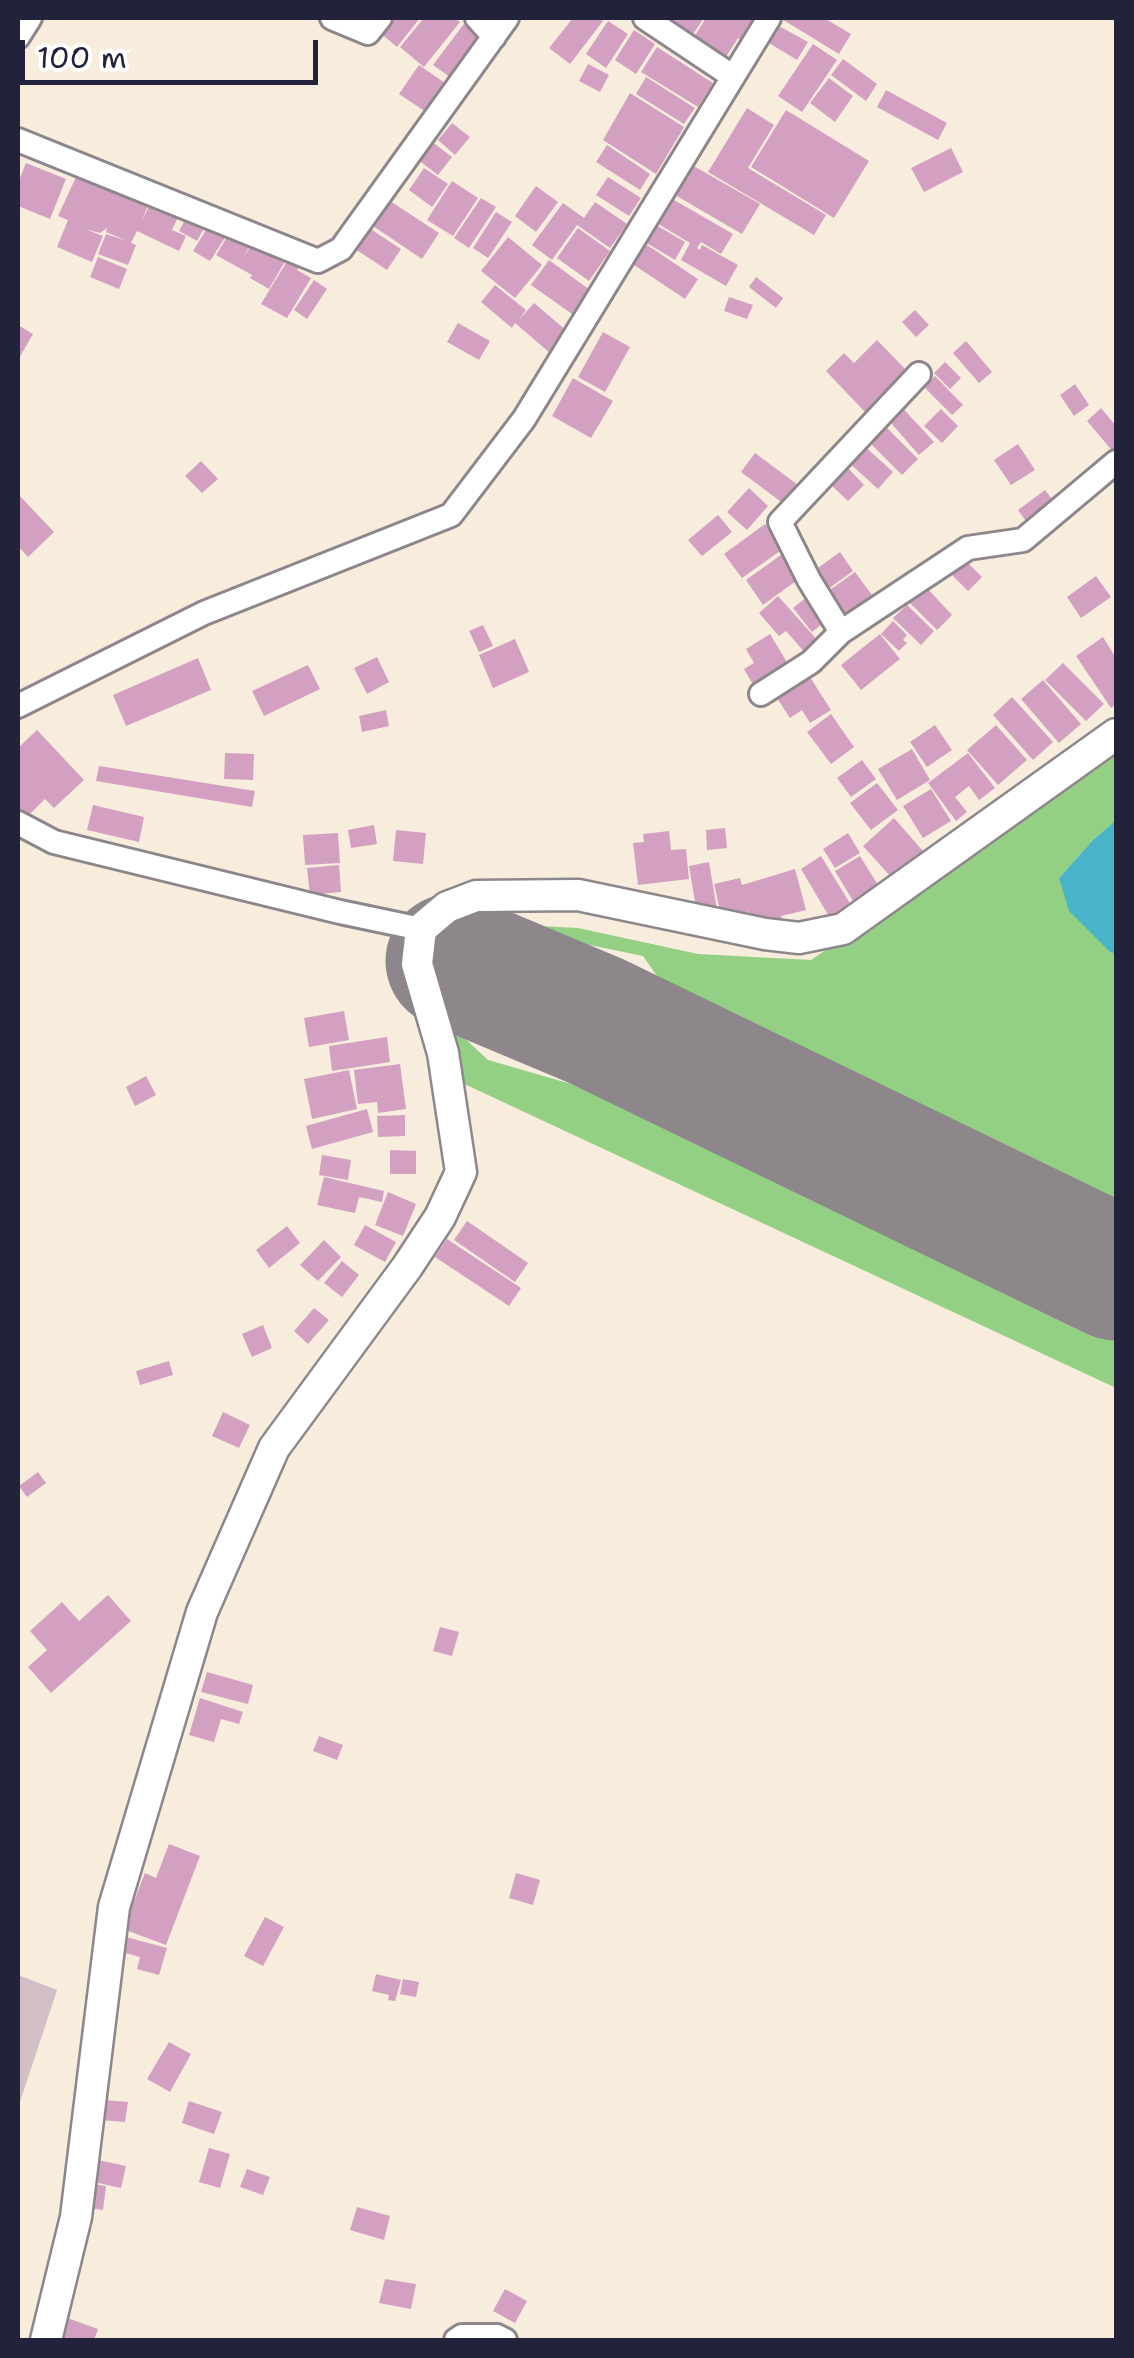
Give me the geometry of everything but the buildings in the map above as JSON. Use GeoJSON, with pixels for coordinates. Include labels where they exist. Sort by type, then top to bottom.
{"type":"FeatureCollection","features":[{"type":"Feature","properties":{"kind":"main road"},"geometry":{"type":"LineString","coordinates":[[46,2340],[76,2217],[114,1907],[202,1612],[274,1448],[407,1267],[440,1218],[461,1172],[443,1054],[417,964],[421,929],[447,907],[476,896],[578,895],[765,934],[798,938],[843,929],[1116,734]]}},
{"type":"Feature","properties":{"kind":"street"},"geometry":{"type":"LineString","coordinates":[[18,37],[30,18]]}},
{"type":"Feature","properties":{"kind":"street"},"geometry":{"type":"LineString","coordinates":[[332,18],[368,33],[380,18]]}},
{"type":"Feature","properties":{"kind":"street"},"geometry":{"type":"LineString","coordinates":[[18,140],[318,261],[340,249],[500,27],[477,18]]}},
{"type":"Feature","properties":{"kind":"street"},"geometry":{"type":"LineString","coordinates":[[645,18],[732,76]]}},
{"type":"Feature","properties":{"kind":"street"},"geometry":{"type":"LineString","coordinates":[[18,706],[204,613],[451,515],[524,419],[768,18]]}},
{"type":"Feature","properties":{"kind":"street"},"geometry":{"type":"LineString","coordinates":[[842,632],[809,580],[780,522],[919,374]]}},
{"type":"Feature","properties":{"kind":"street"},"geometry":{"type":"LineString","coordinates":[[761,694],[811,662],[842,632],[968,548],[1024,540],[1116,462]]}},
{"type":"Feature","properties":{"kind":"street"},"geometry":{"type":"LineString","coordinates":[[18,824],[54,842],[421,929]]}},
{"type":"Feature","properties":{"kind":"street"},"geometry":{"type":"LineString","coordinates":[[456,2340],[462,2336],[497,2336],[505,2340]]}},
{"type":"Feature","properties":{"kind":"shaded area"},"geometry":{"type":"Polygon","coordinates":[[[18,1975],[57,1990],[18,2108],[18,1975]]]}},
{"type":"Feature","properties":{"kind":"green space"},"geometry":{"type":"Polygon","coordinates":[[[1116,754],[1116,820],[1059,878],[1110,952],[1116,954],[1116,1231],[697,1034],[643,956],[527,932],[462,942],[437,969],[444,998],[460,1034],[488,1060],[658,1109],[674,1109],[1116,1314],[1116,1388],[460,1082],[428,975],[443,950],[476,930],[518,925],[578,928],[698,954],[811,960],[1116,754]]]}},
{"type":"Feature","properties":{"kind":"water"},"geometry":{"type":"Polygon","coordinates":[[[1116,820],[1116,954],[1069,911],[1059,878],[1116,820]]]}},
{"type":"Feature","properties":{"kind":"runway"},"geometry":{"type":"LineString","coordinates":[[453,961],[596,1021],[1116,1273]]}}]}
